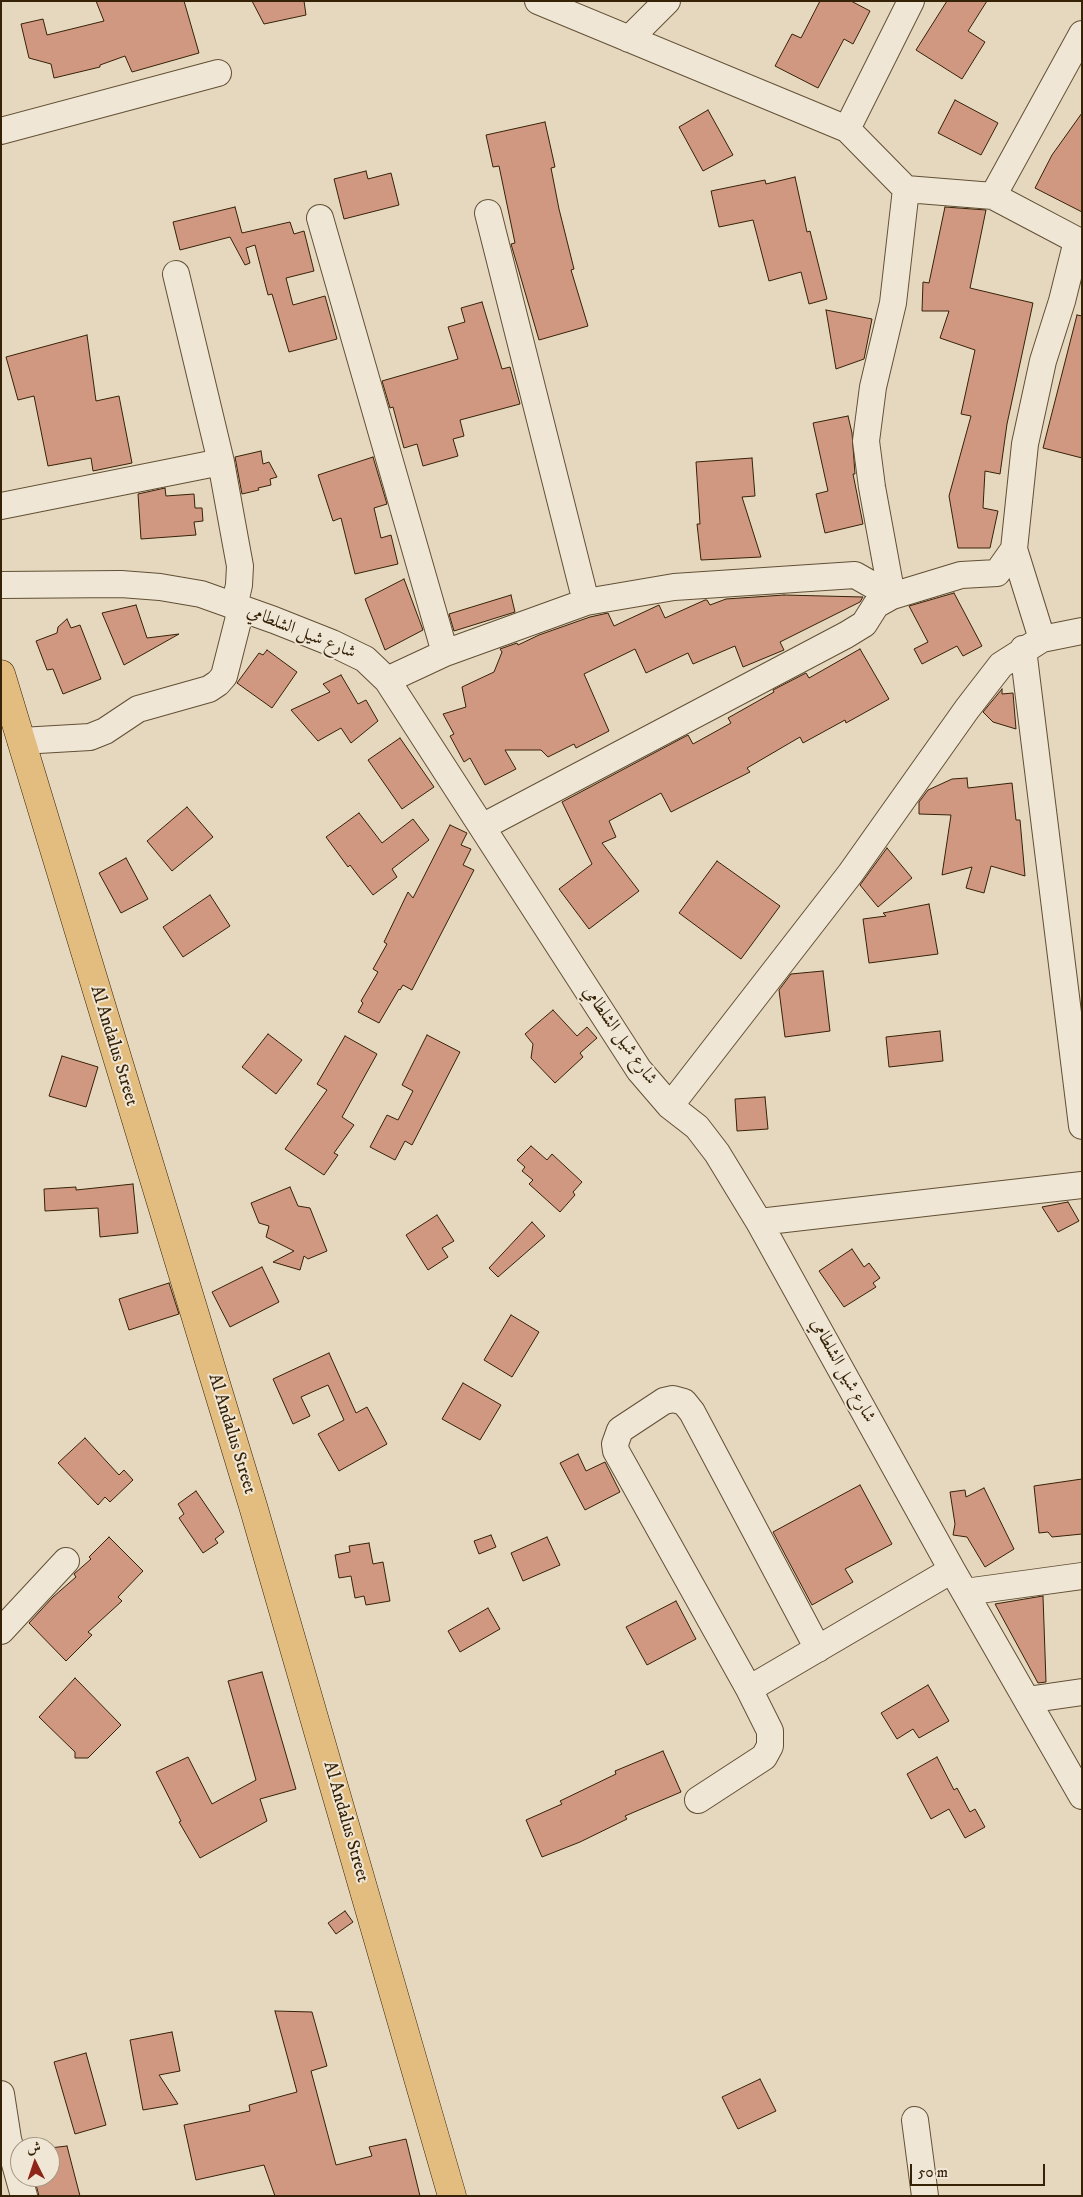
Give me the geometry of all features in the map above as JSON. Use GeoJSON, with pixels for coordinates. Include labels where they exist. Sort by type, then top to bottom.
{"type":"FeatureCollection","features":[{"type":"Feature","properties":{"kind":"main road","name":"Al Andalus Street"},"geometry":{"type":"LineString","coordinates":[[1,674],[253,1506],[452,2196]]}},
{"type":"Feature","properties":{"kind":"street"},"geometry":{"type":"LineString","coordinates":[[538,1],[560,12],[847,129],[906,189],[993,196],[1079,242],[1043,361],[1025,444],[1014,549],[1033,644],[1082,1126]]}},
{"type":"Feature","properties":{"kind":"street"},"geometry":{"type":"LineString","coordinates":[[629,39],[666,1]]}},
{"type":"Feature","properties":{"kind":"street"},"geometry":{"type":"LineString","coordinates":[[847,129],[911,1]]}},
{"type":"Feature","properties":{"kind":"street"},"geometry":{"type":"LineString","coordinates":[[993,196],[1082,34]]}},
{"type":"Feature","properties":{"kind":"street"},"geometry":{"type":"LineString","coordinates":[[1,130],[218,73]]}},
{"type":"Feature","properties":{"kind":"street"},"geometry":{"type":"LineString","coordinates":[[892,596],[872,487],[866,441],[873,387],[893,303],[906,189]]}},
{"type":"Feature","properties":{"kind":"street"},"geometry":{"type":"LineString","coordinates":[[488,213],[586,602]]}},
{"type":"Feature","properties":{"kind":"street"},"geometry":{"type":"LineString","coordinates":[[320,218],[445,653]]}},
{"type":"Feature","properties":{"kind":"street"},"geometry":{"type":"LineString","coordinates":[[21,741],[90,737],[105,731],[138,709],[209,689],[224,676],[238,608],[240,566],[221,462],[176,274]]}},
{"type":"Feature","properties":{"kind":"street"},"geometry":{"type":"LineString","coordinates":[[1,506],[221,462]]}},
{"type":"Feature","properties":{"kind":"street"},"geometry":{"type":"LineString","coordinates":[[482,826],[846,635],[864,624],[876,605],[892,596],[961,575],[997,573],[1014,549]]}},
{"type":"Feature","properties":{"kind":"street"},"geometry":{"type":"LineString","coordinates":[[388,680],[445,653],[586,602],[674,587],[855,576],[892,596]]}},
{"type":"Feature","properties":{"kind":"street","name":"شارع شيل الشلطامي"},"geometry":{"type":"LineString","coordinates":[[1,585],[121,584],[160,587],[201,594],[274,620],[365,659],[388,680],[639,1070],[670,1106],[696,1127],[712,1147],[758,1222],[952,1570],[1082,1796]]}},
{"type":"Feature","properties":{"kind":"street"},"geometry":{"type":"LineString","coordinates":[[670,1106],[850,874],[967,709],[1001,665],[1033,644],[1082,631]]}},
{"type":"Feature","properties":{"kind":"street"},"geometry":{"type":"LineString","coordinates":[[758,1222],[1082,1184]]}},
{"type":"Feature","properties":{"kind":"street"},"geometry":{"type":"LineString","coordinates":[[698,1800],[764,1757],[770,1746],[770,1731],[616,1451],[616,1437],[620,1430],[664,1401],[673,1399],[684,1402],[692,1412],[818,1648]]}},
{"type":"Feature","properties":{"kind":"street"},"geometry":{"type":"LineString","coordinates":[[1,1631],[66,1561]]}},
{"type":"Feature","properties":{"kind":"street"},"geometry":{"type":"LineString","coordinates":[[749,1690],[952,1570]]}},
{"type":"Feature","properties":{"kind":"street"},"geometry":{"type":"LineString","coordinates":[[965,1592],[1082,1576]]}},
{"type":"Feature","properties":{"kind":"street"},"geometry":{"type":"LineString","coordinates":[[1027,1700],[1082,1692]]}},
{"type":"Feature","properties":{"kind":"street"},"geometry":{"type":"LineString","coordinates":[[1,2094],[8,2139],[24,2196]]}},
{"type":"Feature","properties":{"kind":"street"},"geometry":{"type":"LineString","coordinates":[[915,2120],[925,2196]]}},
{"type":"Feature","properties":{"kind":"building"},"geometry":{"type":"Polygon","coordinates":[[[96,1],[184,1],[199,53],[132,72],[125,56],[100,65],[100,67],[54,78],[51,64],[29,58],[21,24],[43,19],[47,35],[104,21],[96,1]]]}},
{"type":"Feature","properties":{"kind":"building"},"geometry":{"type":"Polygon","coordinates":[[[252,1],[304,1],[306,15],[264,24],[252,1]]]}},
{"type":"Feature","properties":{"kind":"building"},"geometry":{"type":"Polygon","coordinates":[[[820,1],[851,1],[870,11],[853,44],[844,39],[818,88],[775,66],[792,34],[801,38],[820,1]]]}},
{"type":"Feature","properties":{"kind":"building"},"geometry":{"type":"Polygon","coordinates":[[[947,1],[987,1],[968,31],[985,42],[962,79],[916,50],[947,1]]]}},
{"type":"Feature","properties":{"kind":"building"},"geometry":{"type":"Polygon","coordinates":[[[955,100],[998,123],[981,155],[938,133],[955,100]]]}},
{"type":"Feature","properties":{"kind":"building"},"geometry":{"type":"Polygon","coordinates":[[[708,110],[733,155],[703,171],[679,127],[708,110]]]}},
{"type":"Feature","properties":{"kind":"building"},"geometry":{"type":"Polygon","coordinates":[[[1082,113],[1082,212],[1035,188],[1052,155],[1082,113]]]}},
{"type":"Feature","properties":{"kind":"building"},"geometry":{"type":"Polygon","coordinates":[[[545,122],[555,167],[551,168],[559,209],[574,269],[571,270],[588,326],[539,340],[511,244],[515,243],[499,166],[493,167],[486,135],[545,122]]]}},
{"type":"Feature","properties":{"kind":"building"},"geometry":{"type":"Polygon","coordinates":[[[366,171],[368,179],[391,173],[399,205],[344,219],[334,179],[366,171]]]}},
{"type":"Feature","properties":{"kind":"building"},"geometry":{"type":"Polygon","coordinates":[[[795,177],[807,232],[810,231],[827,299],[809,304],[801,272],[769,281],[753,220],[719,227],[711,191],[765,180],[766,184],[795,177]]]}},
{"type":"Feature","properties":{"kind":"building"},"geometry":{"type":"Polygon","coordinates":[[[235,207],[242,233],[290,222],[294,234],[304,231],[314,271],[286,278],[293,305],[325,296],[337,339],[289,352],[272,294],[268,295],[255,245],[246,248],[250,263],[245,265],[230,237],[180,250],[173,222],[235,207]]]}},
{"type":"Feature","properties":{"kind":"building"},"geometry":{"type":"Polygon","coordinates":[[[945,207],[986,210],[970,288],[1033,303],[1007,424],[1000,474],[985,471],[983,508],[998,511],[990,548],[958,548],[949,496],[971,416],[961,414],[975,350],[940,338],[949,311],[922,311],[923,282],[929,283],[945,207]]]}},
{"type":"Feature","properties":{"kind":"building"},"geometry":{"type":"Polygon","coordinates":[[[482,302],[502,369],[510,367],[520,404],[460,420],[464,436],[453,439],[458,456],[423,466],[417,444],[404,448],[393,407],[390,408],[382,381],[458,359],[448,327],[465,322],[461,308],[482,302]]]}},
{"type":"Feature","properties":{"kind":"building"},"geometry":{"type":"Polygon","coordinates":[[[826,310],[872,319],[864,359],[836,369],[826,310]]]}},
{"type":"Feature","properties":{"kind":"building"},"geometry":{"type":"Polygon","coordinates":[[[1077,315],[1082,316],[1082,458],[1043,448],[1077,315]]]}},
{"type":"Feature","properties":{"kind":"building"},"geometry":{"type":"Polygon","coordinates":[[[87,335],[96,401],[119,396],[132,463],[93,471],[91,458],[48,466],[34,396],[18,400],[6,357],[87,335]]]}},
{"type":"Feature","properties":{"kind":"building"},"geometry":{"type":"Polygon","coordinates":[[[848,416],[852,433],[855,474],[853,474],[863,524],[825,533],[816,494],[828,491],[813,423],[848,416]]]}},
{"type":"Feature","properties":{"kind":"building"},"geometry":{"type":"Polygon","coordinates":[[[261,451],[263,464],[269,462],[277,477],[270,479],[271,485],[242,494],[235,457],[261,451]]]}},
{"type":"Feature","properties":{"kind":"building"},"geometry":{"type":"Polygon","coordinates":[[[373,457],[387,504],[374,508],[381,538],[391,535],[398,564],[355,574],[341,518],[333,521],[318,475],[373,457]]]}},
{"type":"Feature","properties":{"kind":"building"},"geometry":{"type":"Polygon","coordinates":[[[752,458],[755,496],[742,497],[761,557],[701,560],[697,524],[700,524],[696,462],[752,458]]]}},
{"type":"Feature","properties":{"kind":"building"},"geometry":{"type":"Polygon","coordinates":[[[165,488],[166,496],[194,494],[195,508],[202,508],[203,521],[194,522],[196,535],[141,539],[138,494],[165,488]]]}},
{"type":"Feature","properties":{"kind":"building"},"geometry":{"type":"Polygon","coordinates":[[[404,579],[423,630],[385,650],[365,599],[404,579]]]}},
{"type":"Feature","properties":{"kind":"building"},"geometry":{"type":"Polygon","coordinates":[[[954,593],[982,646],[963,656],[957,646],[922,664],[914,649],[928,642],[909,606],[954,593]]]}},
{"type":"Feature","properties":{"kind":"building"},"geometry":{"type":"Polygon","coordinates":[[[511,595],[515,612],[454,631],[449,614],[511,595]]]}},
{"type":"Feature","properties":{"kind":"building"},"geometry":{"type":"Polygon","coordinates":[[[784,595],[863,597],[860,602],[780,642],[784,650],[743,667],[735,646],[693,664],[688,653],[646,673],[635,649],[584,674],[609,731],[576,748],[574,744],[548,757],[541,750],[505,750],[516,769],[485,785],[470,758],[464,762],[450,736],[454,734],[443,714],[466,707],[462,687],[494,672],[502,652],[500,649],[517,643],[518,645],[539,635],[590,617],[608,613],[614,626],[659,605],[665,618],[705,600],[710,605],[726,599],[784,595]]]}},
{"type":"Feature","properties":{"kind":"building"},"geometry":{"type":"Polygon","coordinates":[[[136,605],[147,638],[179,634],[124,665],[102,613],[136,605]]]}},
{"type":"Feature","properties":{"kind":"building"},"geometry":{"type":"Polygon","coordinates":[[[67,619],[71,628],[80,625],[101,679],[63,694],[53,669],[47,670],[36,641],[57,633],[58,627],[67,619]]]}},
{"type":"Feature","properties":{"kind":"building"},"geometry":{"type":"Polygon","coordinates":[[[860,649],[889,699],[846,723],[845,720],[803,743],[800,737],[747,768],[750,772],[671,812],[661,793],[609,821],[616,837],[602,843],[639,891],[589,929],[559,889],[592,864],[562,802],[688,735],[693,744],[731,723],[728,718],[774,692],[773,690],[806,673],[809,678],[860,649]]]}},
{"type":"Feature","properties":{"kind":"building"},"geometry":{"type":"Polygon","coordinates":[[[267,650],[297,672],[272,708],[237,683],[259,653],[263,655],[267,650]]]}},
{"type":"Feature","properties":{"kind":"building"},"geometry":{"type":"Polygon","coordinates":[[[341,675],[358,704],[366,700],[378,721],[351,743],[341,728],[318,741],[291,710],[330,692],[323,684],[341,675]]]}},
{"type":"Feature","properties":{"kind":"building"},"geometry":{"type":"Polygon","coordinates":[[[1002,689],[1002,694],[1013,693],[1016,729],[993,722],[983,712],[1002,689]]]}},
{"type":"Feature","properties":{"kind":"building"},"geometry":{"type":"Polygon","coordinates":[[[400,738],[434,787],[402,809],[368,760],[400,738]]]}},
{"type":"Feature","properties":{"kind":"building"},"geometry":{"type":"Polygon","coordinates":[[[967,778],[968,788],[1012,783],[1016,820],[1020,820],[1025,876],[991,866],[984,893],[966,888],[972,867],[942,875],[951,815],[919,814],[919,802],[928,790],[952,779],[967,778]]]}},
{"type":"Feature","properties":{"kind":"building"},"geometry":{"type":"Polygon","coordinates":[[[187,807],[213,837],[172,871],[147,841],[187,807]]]}},
{"type":"Feature","properties":{"kind":"building"},"geometry":{"type":"Polygon","coordinates":[[[359,813],[382,843],[413,819],[429,840],[392,869],[397,877],[373,895],[350,865],[348,867],[326,837],[359,813]]]}},
{"type":"Feature","properties":{"kind":"building"},"geometry":{"type":"Polygon","coordinates":[[[450,825],[467,833],[461,845],[471,849],[463,865],[474,870],[412,990],[403,985],[399,989],[379,1023],[358,1012],[363,1003],[361,1001],[378,972],[373,969],[387,944],[384,942],[408,892],[413,898],[450,825]]]}},
{"type":"Feature","properties":{"kind":"building"},"geometry":{"type":"Polygon","coordinates":[[[887,848],[912,878],[878,907],[860,885],[887,848]]]}},
{"type":"Feature","properties":{"kind":"building"},"geometry":{"type":"Polygon","coordinates":[[[126,858],[148,899],[121,913],[99,873],[126,858]]]}},
{"type":"Feature","properties":{"kind":"building"},"geometry":{"type":"Polygon","coordinates":[[[717,861],[780,906],[741,959],[679,913],[717,861]]]}},
{"type":"Feature","properties":{"kind":"building"},"geometry":{"type":"Polygon","coordinates":[[[210,895],[230,926],[183,957],[163,927],[210,895]]]}},
{"type":"Feature","properties":{"kind":"building"},"geometry":{"type":"Polygon","coordinates":[[[929,904],[938,954],[869,963],[863,919],[886,916],[883,913],[929,904]]]}},
{"type":"Feature","properties":{"kind":"building"},"geometry":{"type":"Polygon","coordinates":[[[823,971],[830,1031],[785,1037],[779,990],[791,974],[823,971]]]}},
{"type":"Feature","properties":{"kind":"building"},"geometry":{"type":"Polygon","coordinates":[[[553,1010],[577,1036],[587,1027],[597,1038],[580,1053],[583,1057],[555,1083],[531,1058],[533,1044],[525,1034],[553,1010]]]}},
{"type":"Feature","properties":{"kind":"building"},"geometry":{"type":"Polygon","coordinates":[[[940,1031],[943,1061],[889,1067],[886,1037],[940,1031]]]}},
{"type":"Feature","properties":{"kind":"building"},"geometry":{"type":"Polygon","coordinates":[[[268,1034],[302,1060],[276,1094],[242,1067],[268,1034]]]}},
{"type":"Feature","properties":{"kind":"building"},"geometry":{"type":"Polygon","coordinates":[[[427,1035],[460,1052],[412,1145],[405,1141],[395,1160],[370,1147],[387,1115],[398,1120],[413,1091],[402,1085],[427,1035]]]}},
{"type":"Feature","properties":{"kind":"building"},"geometry":{"type":"Polygon","coordinates":[[[345,1036],[377,1054],[342,1117],[354,1125],[334,1153],[338,1155],[324,1175],[285,1149],[327,1090],[317,1084],[345,1036]]]}},
{"type":"Feature","properties":{"kind":"building"},"geometry":{"type":"Polygon","coordinates":[[[62,1056],[98,1067],[86,1107],[49,1096],[62,1056]]]}},
{"type":"Feature","properties":{"kind":"building"},"geometry":{"type":"Polygon","coordinates":[[[765,1097],[768,1129],[737,1131],[735,1099],[765,1097]]]}},
{"type":"Feature","properties":{"kind":"building"},"geometry":{"type":"Polygon","coordinates":[[[531,1146],[547,1160],[552,1154],[582,1182],[573,1192],[575,1195],[560,1212],[529,1184],[533,1180],[522,1171],[525,1167],[517,1160],[531,1146]]]}},
{"type":"Feature","properties":{"kind":"building"},"geometry":{"type":"Polygon","coordinates":[[[133,1184],[138,1233],[100,1237],[98,1208],[45,1211],[44,1189],[76,1187],[76,1190],[133,1184]]]}},
{"type":"Feature","properties":{"kind":"building"},"geometry":{"type":"Polygon","coordinates":[[[290,1187],[298,1206],[310,1208],[327,1251],[308,1259],[304,1256],[300,1270],[273,1262],[294,1251],[266,1237],[269,1226],[259,1223],[251,1203],[290,1187]]]}},
{"type":"Feature","properties":{"kind":"building"},"geometry":{"type":"Polygon","coordinates":[[[1068,1202],[1079,1221],[1058,1232],[1042,1207],[1068,1202]]]}},
{"type":"Feature","properties":{"kind":"building"},"geometry":{"type":"Polygon","coordinates":[[[437,1215],[454,1241],[442,1248],[448,1257],[428,1270],[406,1235],[437,1215]]]}},
{"type":"Feature","properties":{"kind":"building"},"geometry":{"type":"Polygon","coordinates":[[[532,1222],[545,1236],[498,1277],[489,1268],[532,1222]]]}},
{"type":"Feature","properties":{"kind":"building"},"geometry":{"type":"Polygon","coordinates":[[[852,1249],[864,1267],[869,1263],[880,1278],[873,1283],[876,1287],[844,1307],[819,1271],[852,1249]]]}},
{"type":"Feature","properties":{"kind":"building"},"geometry":{"type":"Polygon","coordinates":[[[262,1267],[279,1302],[230,1327],[212,1292],[262,1267]]]}},
{"type":"Feature","properties":{"kind":"building"},"geometry":{"type":"Polygon","coordinates":[[[169,1283],[179,1314],[129,1330],[119,1299],[169,1283]]]}},
{"type":"Feature","properties":{"kind":"building"},"geometry":{"type":"Polygon","coordinates":[[[511,1315],[539,1332],[512,1377],[484,1360],[511,1315]]]}},
{"type":"Feature","properties":{"kind":"building"},"geometry":{"type":"Polygon","coordinates":[[[329,1353],[356,1413],[367,1407],[387,1444],[339,1471],[318,1434],[344,1420],[328,1385],[301,1397],[310,1416],[293,1424],[273,1379],[329,1353]]]}},
{"type":"Feature","properties":{"kind":"building"},"geometry":{"type":"Polygon","coordinates":[[[463,1383],[501,1405],[480,1440],[442,1419],[463,1383]]]}},
{"type":"Feature","properties":{"kind":"building"},"geometry":{"type":"Polygon","coordinates":[[[85,1438],[119,1475],[124,1470],[133,1480],[110,1502],[105,1497],[98,1505],[58,1463],[85,1438]]]}},
{"type":"Feature","properties":{"kind":"building"},"geometry":{"type":"Polygon","coordinates":[[[578,1454],[586,1471],[605,1462],[620,1492],[585,1510],[560,1463],[578,1454]]]}},
{"type":"Feature","properties":{"kind":"building"},"geometry":{"type":"Polygon","coordinates":[[[1082,1479],[1082,1534],[1052,1537],[1048,1532],[1039,1533],[1034,1486],[1082,1479]]]}},
{"type":"Feature","properties":{"kind":"building"},"geometry":{"type":"Polygon","coordinates":[[[860,1485],[892,1544],[845,1569],[853,1582],[812,1605],[773,1532],[860,1485]]]}},
{"type":"Feature","properties":{"kind":"building"},"geometry":{"type":"Polygon","coordinates":[[[984,1488],[1014,1549],[985,1567],[967,1537],[953,1535],[955,1524],[950,1492],[965,1490],[966,1497],[984,1488]]]}},
{"type":"Feature","properties":{"kind":"building"},"geometry":{"type":"Polygon","coordinates":[[[196,1491],[224,1532],[215,1539],[218,1543],[203,1553],[179,1518],[184,1514],[178,1504],[196,1491]]]}},
{"type":"Feature","properties":{"kind":"building"},"geometry":{"type":"Polygon","coordinates":[[[491,1535],[496,1547],[479,1554],[474,1541],[491,1535]]]}},
{"type":"Feature","properties":{"kind":"building"},"geometry":{"type":"Polygon","coordinates":[[[109,1537],[143,1571],[118,1597],[122,1601],[88,1632],[92,1635],[66,1661],[29,1623],[53,1597],[76,1577],[74,1574],[91,1559],[89,1557],[109,1537]]]}},
{"type":"Feature","properties":{"kind":"building"},"geometry":{"type":"Polygon","coordinates":[[[547,1537],[560,1565],[523,1581],[511,1553],[547,1537]]]}},
{"type":"Feature","properties":{"kind":"building"},"geometry":{"type":"Polygon","coordinates":[[[369,1543],[373,1564],[383,1562],[390,1601],[366,1605],[364,1596],[355,1598],[351,1576],[339,1578],[335,1555],[350,1552],[349,1546],[369,1543]]]}},
{"type":"Feature","properties":{"kind":"building"},"geometry":{"type":"Polygon","coordinates":[[[1043,1596],[1046,1682],[1038,1683],[995,1604],[1043,1596]]]}},
{"type":"Feature","properties":{"kind":"building"},"geometry":{"type":"Polygon","coordinates":[[[676,1601],[696,1639],[647,1665],[626,1627],[676,1601]]]}},
{"type":"Feature","properties":{"kind":"building"},"geometry":{"type":"Polygon","coordinates":[[[488,1608],[500,1629],[460,1652],[448,1631],[488,1608]]]}},
{"type":"Feature","properties":{"kind":"building"},"geometry":{"type":"Polygon","coordinates":[[[262,1672],[296,1789],[260,1799],[267,1821],[200,1858],[179,1822],[181,1821],[156,1772],[188,1757],[212,1804],[256,1780],[228,1681],[262,1672]]]}},
{"type":"Feature","properties":{"kind":"building"},"geometry":{"type":"Polygon","coordinates":[[[75,1678],[121,1725],[88,1758],[75,1758],[75,1752],[39,1717],[75,1678]]]}},
{"type":"Feature","properties":{"kind":"building"},"geometry":{"type":"Polygon","coordinates":[[[928,1685],[949,1721],[919,1738],[913,1729],[897,1739],[881,1713],[928,1685]]]}},
{"type":"Feature","properties":{"kind":"building"},"geometry":{"type":"Polygon","coordinates":[[[663,1751],[681,1792],[625,1816],[627,1819],[580,1842],[542,1857],[526,1820],[562,1804],[560,1801],[616,1774],[615,1771],[663,1751]]]}},
{"type":"Feature","properties":{"kind":"building"},"geometry":{"type":"Polygon","coordinates":[[[937,1757],[954,1790],[957,1788],[970,1812],[975,1809],[985,1827],[965,1838],[949,1809],[931,1819],[907,1774],[937,1757]]]}},
{"type":"Feature","properties":{"kind":"building"},"geometry":{"type":"Polygon","coordinates":[[[345,1911],[353,1922],[336,1934],[328,1923],[345,1911]]]}},
{"type":"Feature","properties":{"kind":"building"},"geometry":{"type":"Polygon","coordinates":[[[275,2011],[312,2012],[327,2066],[311,2071],[336,2165],[372,2156],[369,2147],[406,2139],[420,2196],[275,2196],[264,2165],[196,2180],[184,2125],[250,2111],[249,2105],[297,2092],[275,2011]]]}},
{"type":"Feature","properties":{"kind":"building"},"geometry":{"type":"Polygon","coordinates":[[[172,2032],[180,2071],[159,2075],[178,2104],[143,2110],[130,2040],[172,2032]]]}},
{"type":"Feature","properties":{"kind":"building"},"geometry":{"type":"Polygon","coordinates":[[[86,2053],[106,2125],[75,2134],[54,2062],[86,2053]]]}},
{"type":"Feature","properties":{"kind":"building"},"geometry":{"type":"Polygon","coordinates":[[[760,2079],[776,2111],[738,2129],[722,2097],[760,2079]]]}},
{"type":"Feature","properties":{"kind":"building"},"geometry":{"type":"Polygon","coordinates":[[[67,2146],[80,2196],[39,2196],[37,2187],[60,2187],[60,2147],[67,2146]]]}}]}
